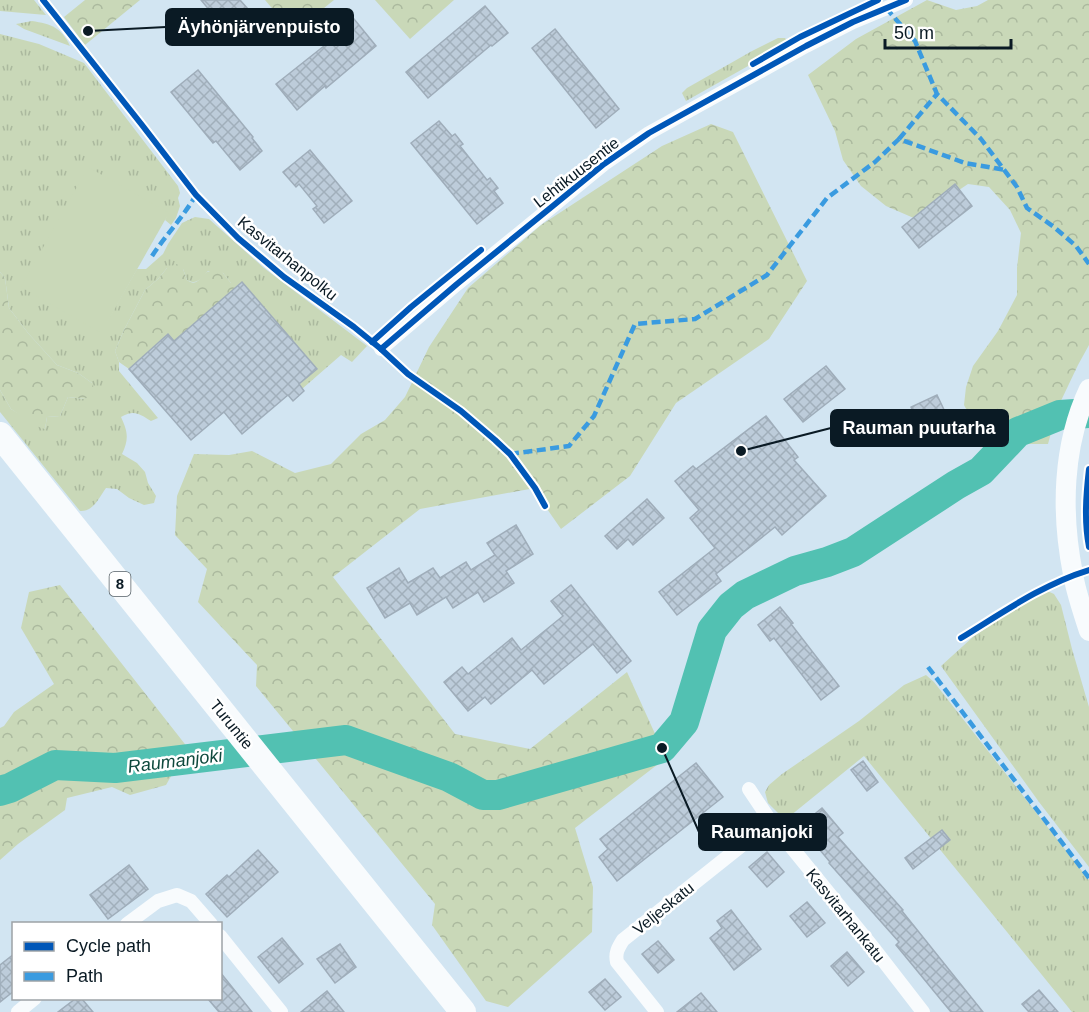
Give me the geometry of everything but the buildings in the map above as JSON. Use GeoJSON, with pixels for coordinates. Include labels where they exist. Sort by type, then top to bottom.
{"type":"FeatureCollection","features":[{"type":"Feature","properties":{"kind":"highway","name":"Turuntie"},"geometry":{"type":"LineString","coordinates":[[0,435],[463,1012]]}},
{"type":"Feature","properties":{"kind":"main road"},"geometry":{"type":"LineString","coordinates":[[1088,392],[1071,441],[1065,491],[1067,534],[1073,575],[1089,631]]}},
{"type":"Feature","properties":{"kind":"street","name":"Lehtikuusentie"},"geometry":{"type":"LineString","coordinates":[[381,349],[456,284],[554,205],[649,133],[806,46],[853,22],[906,0]]}},
{"type":"Feature","properties":{"kind":"street","name":"Kasvitarhankatu"},"geometry":{"type":"LineString","coordinates":[[749,789],[771,822],[923,1012]]}},
{"type":"Feature","properties":{"kind":"street","name":"Veljeskatu"},"geometry":{"type":"LineString","coordinates":[[657,1012],[617,962],[618,948],[623,940],[771,822]]}},
{"type":"Feature","properties":{"kind":"street"},"geometry":{"type":"LineString","coordinates":[[130,922],[158,901],[177,895],[190,901],[209,922]]}},
{"type":"Feature","properties":{"kind":"street"},"geometry":{"type":"LineString","coordinates":[[222,938],[281,1012]]}},
{"type":"Feature","properties":{"kind":"green space"},"geometry":{"type":"Polygon","coordinates":[[[0,0],[34,0],[46,15],[0,11],[0,0]]]}},
{"type":"Feature","properties":{"kind":"green space"},"geometry":{"type":"Polygon","coordinates":[[[85,0],[140,0],[85,45],[64,17],[85,0]]]}},
{"type":"Feature","properties":{"kind":"green space"},"geometry":{"type":"Polygon","coordinates":[[[265,0],[334,0],[293,33],[265,0]]]}},
{"type":"Feature","properties":{"kind":"green space"},"geometry":{"type":"Polygon","coordinates":[[[375,0],[454,0],[410,39],[375,0]]]}},
{"type":"Feature","properties":{"kind":"green space"},"geometry":{"type":"Polygon","coordinates":[[[927,0],[956,10],[977,6],[988,0],[1089,0],[1089,345],[1058,407],[1048,444],[1016,444],[993,452],[987,449],[964,405],[966,387],[973,366],[998,331],[1017,295],[1021,233],[1010,210],[989,187],[968,184],[916,219],[886,206],[861,186],[843,160],[835,131],[808,75],[856,39],[927,0]]]}},
{"type":"Feature","properties":{"kind":"green space"},"geometry":{"type":"Polygon","coordinates":[[[32,21],[55,28],[63,34],[70,46],[16,24],[32,21]]]}},
{"type":"Feature","properties":{"kind":"green space"},"geometry":{"type":"Polygon","coordinates":[[[0,34],[39,44],[84,63],[178,186],[180,206],[176,218],[171,225],[165,220],[168,213],[101,332],[137,269],[146,269],[163,254],[182,223],[195,217],[209,219],[264,268],[367,346],[352,362],[341,355],[302,389],[299,385],[316,369],[223,273],[208,271],[199,280],[190,282],[183,269],[167,268],[145,290],[115,351],[119,371],[158,418],[151,421],[133,413],[121,417],[127,436],[122,454],[137,463],[145,472],[148,483],[156,496],[154,503],[144,505],[117,489],[106,488],[92,507],[80,511],[0,412],[0,390],[11,409],[45,429],[47,417],[60,416],[68,397],[85,399],[92,383],[78,373],[57,365],[9,308],[5,278],[0,272],[0,34]]]}},
{"type":"Feature","properties":{"kind":"green space"},"geometry":{"type":"Polygon","coordinates":[[[778,38],[785,38],[789,43],[686,101],[682,93],[687,88],[778,38]]]}},
{"type":"Feature","properties":{"kind":"green space"},"geometry":{"type":"Polygon","coordinates":[[[711,124],[733,132],[807,281],[769,339],[676,403],[630,476],[561,529],[535,488],[420,509],[333,577],[455,734],[530,749],[627,672],[666,758],[575,828],[593,887],[592,932],[508,1007],[486,1001],[432,925],[435,904],[256,686],[257,665],[198,602],[207,569],[175,535],[177,496],[194,454],[229,455],[252,451],[295,473],[331,464],[361,434],[385,420],[405,397],[429,347],[468,288],[541,225],[662,146],[711,124]]]}},
{"type":"Feature","properties":{"kind":"green space"},"geometry":{"type":"Polygon","coordinates":[[[88,167],[169,213],[101,333],[21,287],[88,167]]]}},
{"type":"Feature","properties":{"kind":"green space"},"geometry":{"type":"Polygon","coordinates":[[[177,264],[183,269],[187,280],[194,283],[207,272],[217,269],[231,283],[239,279],[242,282],[174,341],[168,335],[129,369],[119,362],[115,351],[124,330],[145,290],[167,268],[177,264]]]}},
{"type":"Feature","properties":{"kind":"green space"},"geometry":{"type":"Polygon","coordinates":[[[0,272],[5,278],[9,308],[28,333],[57,365],[78,373],[92,383],[95,392],[85,399],[68,397],[60,416],[47,417],[45,429],[36,426],[11,409],[0,390],[0,272]]]}},
{"type":"Feature","properties":{"kind":"green space"},"geometry":{"type":"Polygon","coordinates":[[[60,585],[188,748],[92,764],[52,758],[0,785],[0,728],[14,712],[54,684],[21,628],[29,592],[60,585]]]}},
{"type":"Feature","properties":{"kind":"green space"},"geometry":{"type":"Polygon","coordinates":[[[1045,590],[1054,594],[1061,605],[1089,707],[1089,867],[941,666],[974,636],[1045,590]]]}},
{"type":"Feature","properties":{"kind":"green space"},"geometry":{"type":"Polygon","coordinates":[[[926,675],[934,682],[1089,880],[1089,1012],[1072,1012],[864,756],[785,820],[768,803],[765,792],[769,785],[782,774],[859,721],[904,685],[926,675]]]}},
{"type":"Feature","properties":{"kind":"green space"},"geometry":{"type":"Polygon","coordinates":[[[174,771],[166,785],[130,795],[112,787],[67,798],[65,810],[0,860],[0,801],[60,775],[119,776],[174,771]]]}},
{"type":"Feature","properties":{"kind":"waterway","name":"Raumanjoki"},"geometry":{"type":"LineString","coordinates":[[0,791],[55,765],[115,768],[346,740],[449,777],[483,795],[498,795],[662,748],[684,722],[712,630],[731,606],[745,595],[795,571],[853,552],[981,471],[1018,432],[1060,415],[1089,413]]}},
{"type":"Feature","properties":{"kind":"marked path"},"geometry":{"type":"LineString","coordinates":[[886,8],[915,41],[937,94],[981,139],[1017,187],[1027,208],[1076,246],[1089,264]]}},
{"type":"Feature","properties":{"kind":"marked path"},"geometry":{"type":"LineString","coordinates":[[899,139],[937,94]]}},
{"type":"Feature","properties":{"kind":"marked path"},"geometry":{"type":"LineString","coordinates":[[510,454],[569,446],[594,416],[635,324],[695,319],[767,275],[827,198],[875,162],[899,139],[965,163],[1005,170]]}},
{"type":"Feature","properties":{"kind":"marked path"},"geometry":{"type":"LineString","coordinates":[[152,256],[196,195]]}},
{"type":"Feature","properties":{"kind":"marked path"},"geometry":{"type":"LineString","coordinates":[[928,667],[1089,878]]}},
{"type":"Feature","properties":{"kind":"cycle path","name":"Kasvitarhanpolku"},"geometry":{"type":"LineString","coordinates":[[43,0],[196,195],[238,238],[284,277],[354,327],[408,374],[461,411],[495,440],[510,454],[545,506]]}},
{"type":"Feature","properties":{"kind":"cycle path"},"geometry":{"type":"LineString","coordinates":[[753,64],[800,37],[878,0]]}},
{"type":"Feature","properties":{"kind":"cycle path"},"geometry":{"type":"LineString","coordinates":[[381,349],[604,164],[649,133],[806,46],[853,22],[906,0]]}},
{"type":"Feature","properties":{"kind":"cycle path"},"geometry":{"type":"LineString","coordinates":[[372,342],[481,250]]}},
{"type":"Feature","properties":{"kind":"cycle path"},"geometry":{"type":"LineString","coordinates":[[1089,469],[1086,508],[1089,547]]}},
{"type":"Feature","properties":{"kind":"cycle path"},"geometry":{"type":"LineString","coordinates":[[961,638],[1039,591],[1089,570]]}},
{"type":"Feature","properties":{"kind":"place","name":"Äyhönjärvenpuisto"},"geometry":{"type":"Point","coordinates":[88,31]}},
{"type":"Feature","properties":{"kind":"place","name":"Rauman puutarha"},"geometry":{"type":"Point","coordinates":[741,451]}},
{"type":"Feature","properties":{"kind":"place","name":"Raumanjoki"},"geometry":{"type":"Point","coordinates":[662,748]}}]}
